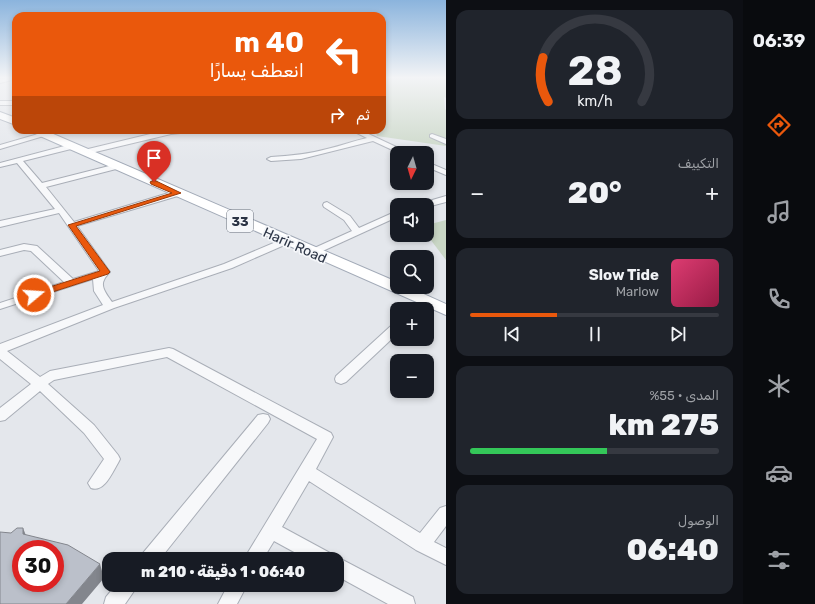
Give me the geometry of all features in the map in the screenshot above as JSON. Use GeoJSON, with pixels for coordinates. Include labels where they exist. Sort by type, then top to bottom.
{"type":"FeatureCollection","features":[{"type":"Feature","properties":{"kind":"main road"},"geometry":{"type":"LineString","coordinates":[[0,115],[12,120]]}},
{"type":"Feature","properties":{"kind":"main road","name":"Harir Road"},"geometry":{"type":"LineString","coordinates":[[46,134],[313,252],[415,302]]}},
{"type":"Feature","properties":{"kind":"main road","name":"Harir Road"},"geometry":{"type":"LineString","coordinates":[[434,308],[446,310]]}},
{"type":"Feature","properties":{"kind":"street"},"geometry":{"type":"LineString","coordinates":[[0,147],[32,134]]}},
{"type":"Feature","properties":{"kind":"street"},"geometry":{"type":"LineString","coordinates":[[87,152],[158,134]]}},
{"type":"Feature","properties":{"kind":"street"},"geometry":{"type":"LineString","coordinates":[[363,134],[390,146]]}},
{"type":"Feature","properties":{"kind":"street"},"geometry":{"type":"LineString","coordinates":[[432,136],[446,142]]}},
{"type":"Feature","properties":{"kind":"street"},"geometry":{"type":"LineString","coordinates":[[271,159],[301,157],[349,144],[375,139]]}},
{"type":"Feature","properties":{"kind":"street"},"geometry":{"type":"LineString","coordinates":[[0,165],[72,146]]}},
{"type":"Feature","properties":{"kind":"street"},"geometry":{"type":"LineString","coordinates":[[18,160],[62,210],[105,272]]}},
{"type":"Feature","properties":{"kind":"street"},"geometry":{"type":"LineString","coordinates":[[40,186],[117,166]]}},
{"type":"Feature","properties":{"kind":"street"},"geometry":{"type":"LineString","coordinates":[[434,168],[446,174]]}},
{"type":"Feature","properties":{"kind":"street"},"geometry":{"type":"LineString","coordinates":[[72,225],[178,193]]}},
{"type":"Feature","properties":{"kind":"street"},"geometry":{"type":"LineString","coordinates":[[434,203],[446,200]]}},
{"type":"Feature","properties":{"kind":"street"},"geometry":{"type":"LineString","coordinates":[[327,205],[347,218],[357,231]]}},
{"type":"Feature","properties":{"kind":"street"},"geometry":{"type":"LineString","coordinates":[[0,224],[62,210]]}},
{"type":"Feature","properties":{"kind":"street"},"geometry":{"type":"LineString","coordinates":[[313,252],[390,217]]}},
{"type":"Feature","properties":{"kind":"street"},"geometry":{"type":"LineString","coordinates":[[96,483],[113,459],[106,449],[60,401],[0,350],[110,306],[228,266],[286,241]]}},
{"type":"Feature","properties":{"kind":"street"},"geometry":{"type":"LineString","coordinates":[[0,253],[24,247],[34,248],[71,283]]}},
{"type":"Feature","properties":{"kind":"street"},"geometry":{"type":"LineString","coordinates":[[1,306],[105,272]]}},
{"type":"Feature","properties":{"kind":"street"},"geometry":{"type":"LineString","coordinates":[[105,272],[98,280],[97,287],[101,297],[110,306]]}},
{"type":"Feature","properties":{"kind":"street"},"geometry":{"type":"LineString","coordinates":[[341,379],[390,334]]}},
{"type":"Feature","properties":{"kind":"street"},"geometry":{"type":"LineString","coordinates":[[0,416],[50,376],[169,352],[326,437],[257,552]]}},
{"type":"Feature","properties":{"kind":"street"},"geometry":{"type":"LineString","coordinates":[[155,552],[263,419]]}},
{"type":"Feature","properties":{"kind":"street"},"geometry":{"type":"LineString","coordinates":[[307,471],[422,544],[446,557]]}},
{"type":"Feature","properties":{"kind":"street"},"geometry":{"type":"LineString","coordinates":[[422,544],[446,514]]}},
{"type":"Feature","properties":{"kind":"street"},"geometry":{"type":"LineString","coordinates":[[270,530],[311,552]]}},
{"type":"Feature","properties":{"kind":"street"},"geometry":{"type":"LineString","coordinates":[[344,571],[386,599],[406,604]]}},
{"type":"Feature","properties":{"kind":"street"},"geometry":{"type":"LineString","coordinates":[[113,604],[122,592]]}},
{"type":"Feature","properties":{"kind":"street"},"geometry":{"type":"LineString","coordinates":[[228,604],[234,592]]}},
{"type":"Feature","properties":{"kind":"green space"},"geometry":{"type":"Polygon","coordinates":[[[386,106],[445,106],[446,146],[377,136],[376,134],[386,134],[386,106]]]}},
{"type":"Feature","properties":{"kind":"green space"},"geometry":{"type":"Polygon","coordinates":[[[446,220],[446,260],[432,242],[434,242],[434,223],[446,220]]]}},
{"type":"Feature","properties":{"kind":"building"},"geometry":{"type":"Polygon","coordinates":[[[17,528],[23,528],[23,534],[48,540],[12,540],[12,592],[64,592],[64,544],[100,564],[66,604],[0,604],[0,532],[11,533],[17,528]]]}},
{"type":"Feature","properties":{"kind":"route"},"geometry":{"type":"LineString","coordinates":[[34,295],[105,272],[72,225],[178,193],[154,182]]}}]}
